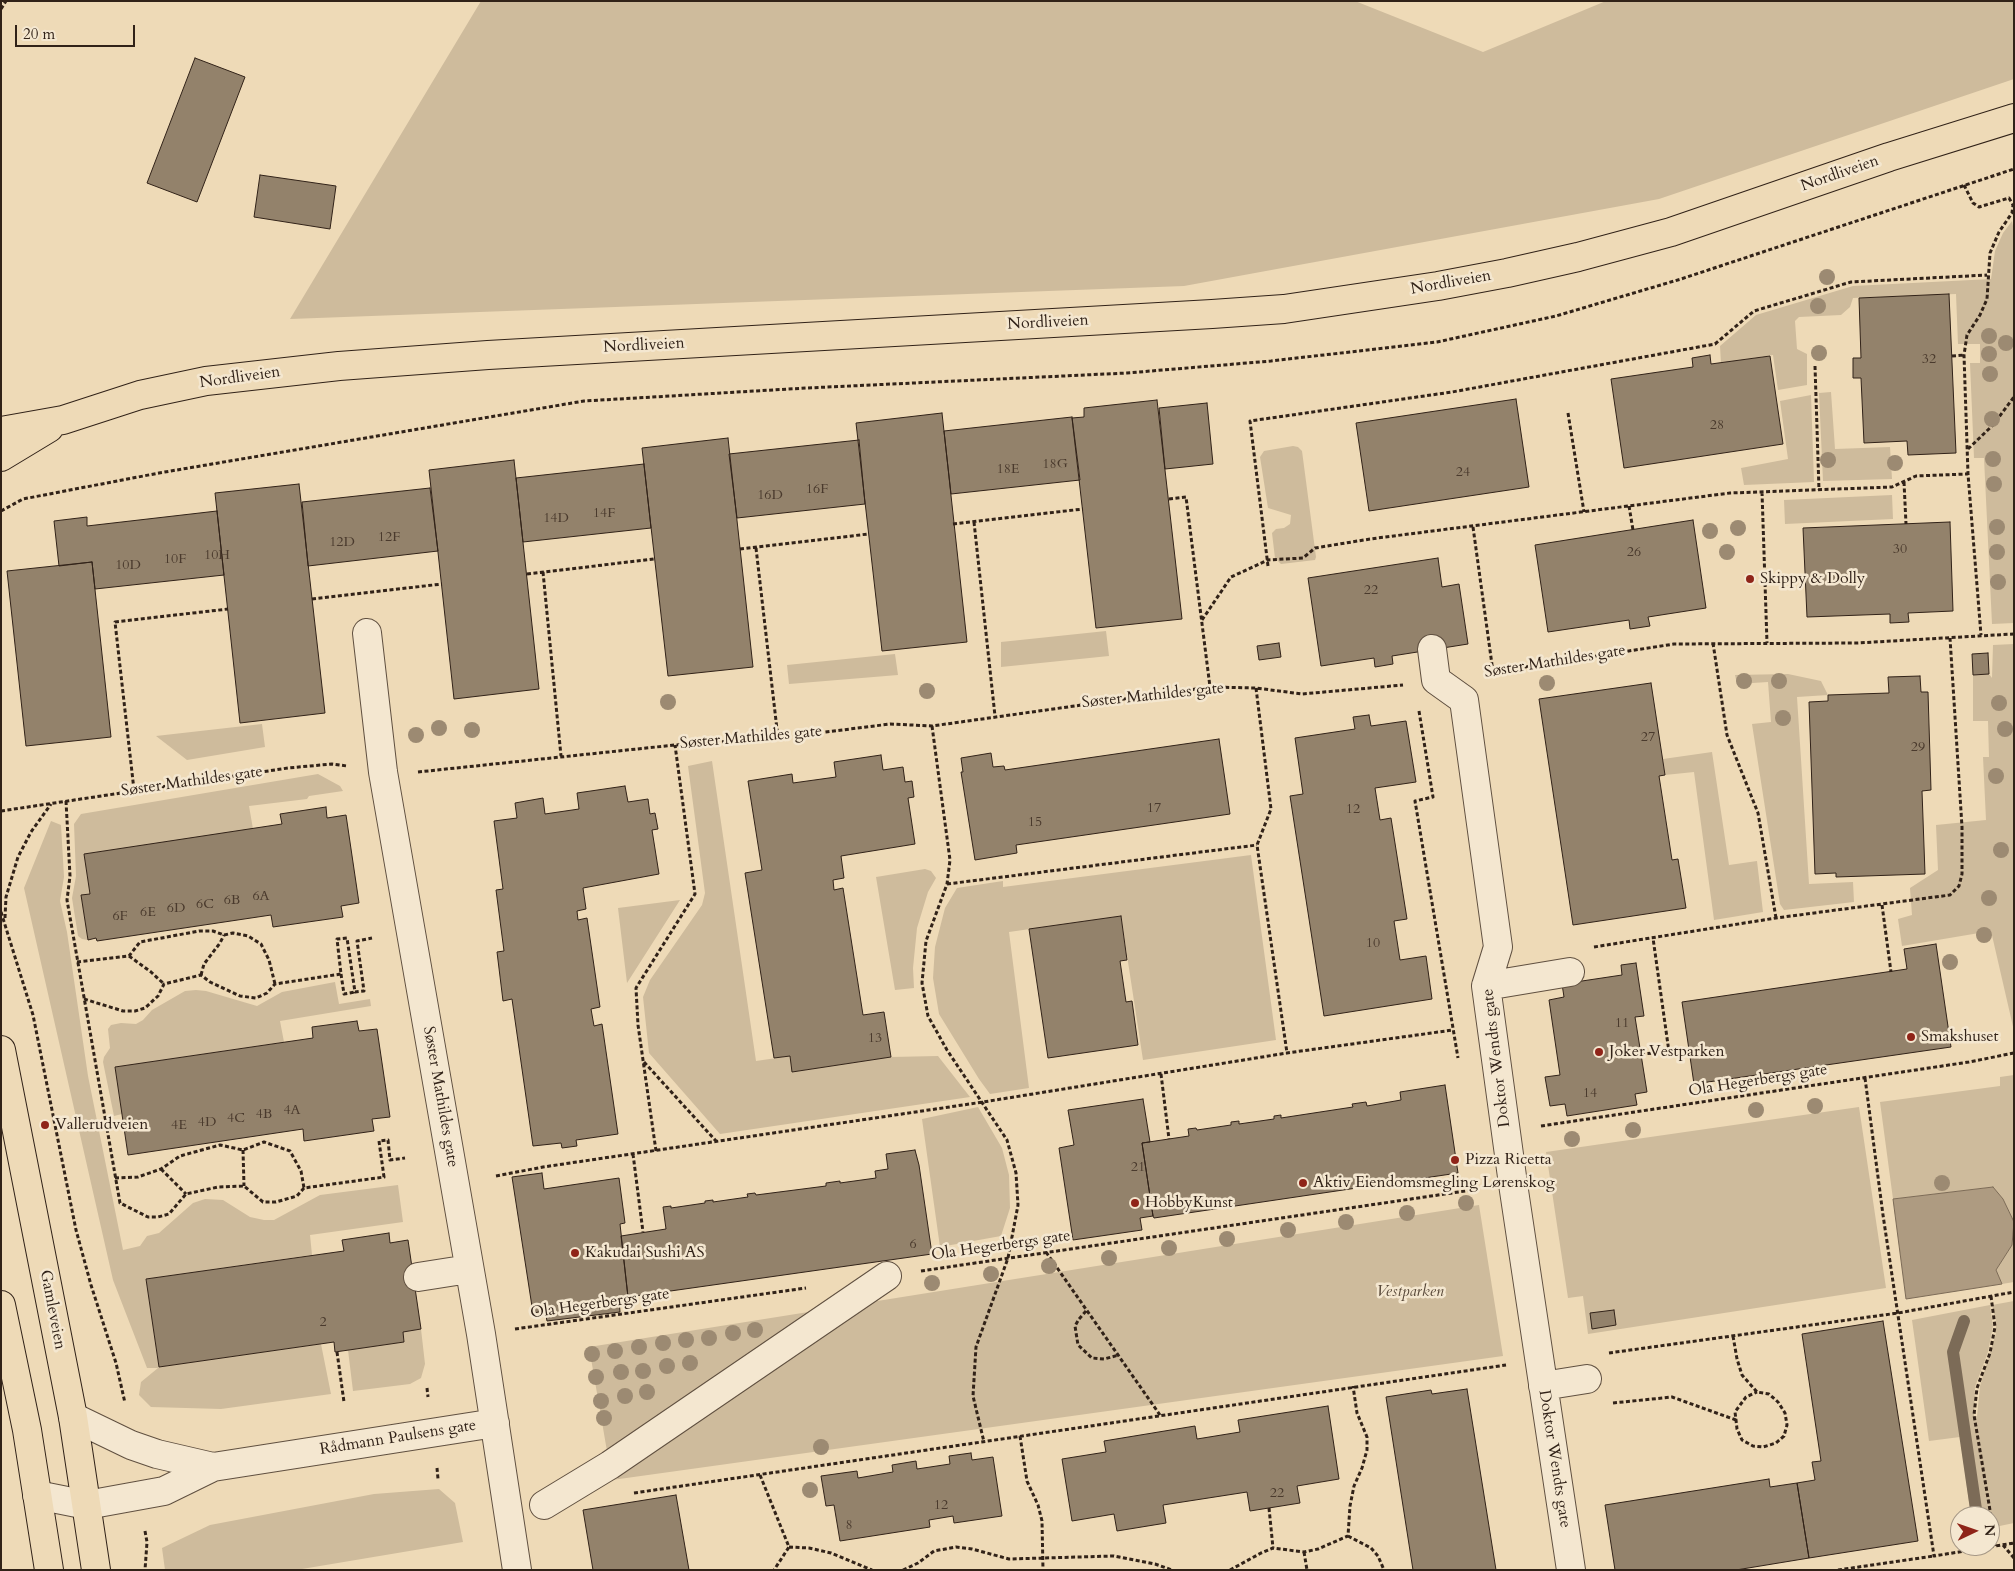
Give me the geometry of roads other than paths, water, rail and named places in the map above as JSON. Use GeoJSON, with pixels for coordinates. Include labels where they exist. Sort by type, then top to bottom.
{"type":"FeatureCollection","features":[{"type":"Feature","properties":{"kind":"main road","name":"Nordliveien"},"geometry":{"type":"LineString","coordinates":[[1,431],[63,420],[140,395],[206,381],[339,366],[488,354],[1212,314],[1284,309],[1385,294],[1507,273],[1578,257],[1671,232],[1888,157],[2014,118]]}},
{"type":"Feature","properties":{"kind":"main road","name":"Nordliveien"},"geometry":{"type":"LineString","coordinates":[[1,457],[63,420]]}},
{"type":"Feature","properties":{"kind":"main road","name":"Gamleveien"},"geometry":{"type":"LineString","coordinates":[[1,1050],[73,1417],[96,1570]]}},
{"type":"Feature","properties":{"kind":"main road"},"geometry":{"type":"LineString","coordinates":[[1,1305],[27,1430],[49,1570]]}},
{"type":"Feature","properties":{"kind":"street","name":"Søster Mathildes gate"},"geometry":{"type":"LineString","coordinates":[[367,633],[383,772],[494,1423]]}},
{"type":"Feature","properties":{"kind":"street","name":"Doktor Wendts gate"},"geometry":{"type":"LineString","coordinates":[[1432,649],[1426,682],[1464,700],[1498,947],[1486,986],[1571,1570]]}},
{"type":"Feature","properties":{"kind":"street"},"geometry":{"type":"LineString","coordinates":[[1486,986],[1570,972]]}},
{"type":"Feature","properties":{"kind":"street"},"geometry":{"type":"LineString","coordinates":[[418,1277],[469,1268]]}},
{"type":"Feature","properties":{"kind":"street"},"geometry":{"type":"LineString","coordinates":[[544,1506],[610,1465],[887,1276]]}},
{"type":"Feature","properties":{"kind":"street"},"geometry":{"type":"LineString","coordinates":[[1543,1386],[1587,1379]]}},
{"type":"Feature","properties":{"kind":"street"},"geometry":{"type":"LineString","coordinates":[[73,1417],[131,1445],[157,1454],[213,1467]]}},
{"type":"Feature","properties":{"kind":"street","name":"Rådmann Paulsens gate"},"geometry":{"type":"LineString","coordinates":[[213,1467],[494,1423],[517,1570]]}},
{"type":"Feature","properties":{"kind":"street"},"geometry":{"type":"LineString","coordinates":[[37,1494],[86,1505],[164,1491],[213,1467]]}},
{"type":"Feature","properties":{"kind":"waterway"},"geometry":{"type":"LineString","coordinates":[[1964,1321],[1953,1352],[1976,1506]]}},
{"type":"Feature","properties":{"kind":"place","name":"Skippy & Dolly"},"geometry":{"type":"Point","coordinates":[1750,579]}},
{"type":"Feature","properties":{"kind":"place","name":"Smakshuset"},"geometry":{"type":"Point","coordinates":[1911,1037]}},
{"type":"Feature","properties":{"kind":"place","name":"Joker Vestparken"},"geometry":{"type":"Point","coordinates":[1599,1052]}},
{"type":"Feature","properties":{"kind":"place","name":"Vallerudveien"},"geometry":{"type":"Point","coordinates":[45,1125]}},
{"type":"Feature","properties":{"kind":"place","name":"Pizza Ricetta"},"geometry":{"type":"Point","coordinates":[1455,1160]}},
{"type":"Feature","properties":{"kind":"place","name":"Aktiv Eiendomsmegling Lørenskog"},"geometry":{"type":"Point","coordinates":[1303,1183]}},
{"type":"Feature","properties":{"kind":"place","name":"HobbyKunst"},"geometry":{"type":"Point","coordinates":[1135,1203]}},
{"type":"Feature","properties":{"kind":"place","name":"Kakudai Sushi AS"},"geometry":{"type":"Point","coordinates":[575,1253]}},
{"type":"Feature","properties":{"kind":"park label","name":"Vestparken"},"geometry":{"type":"Point","coordinates":[1410,1292]}}]}
